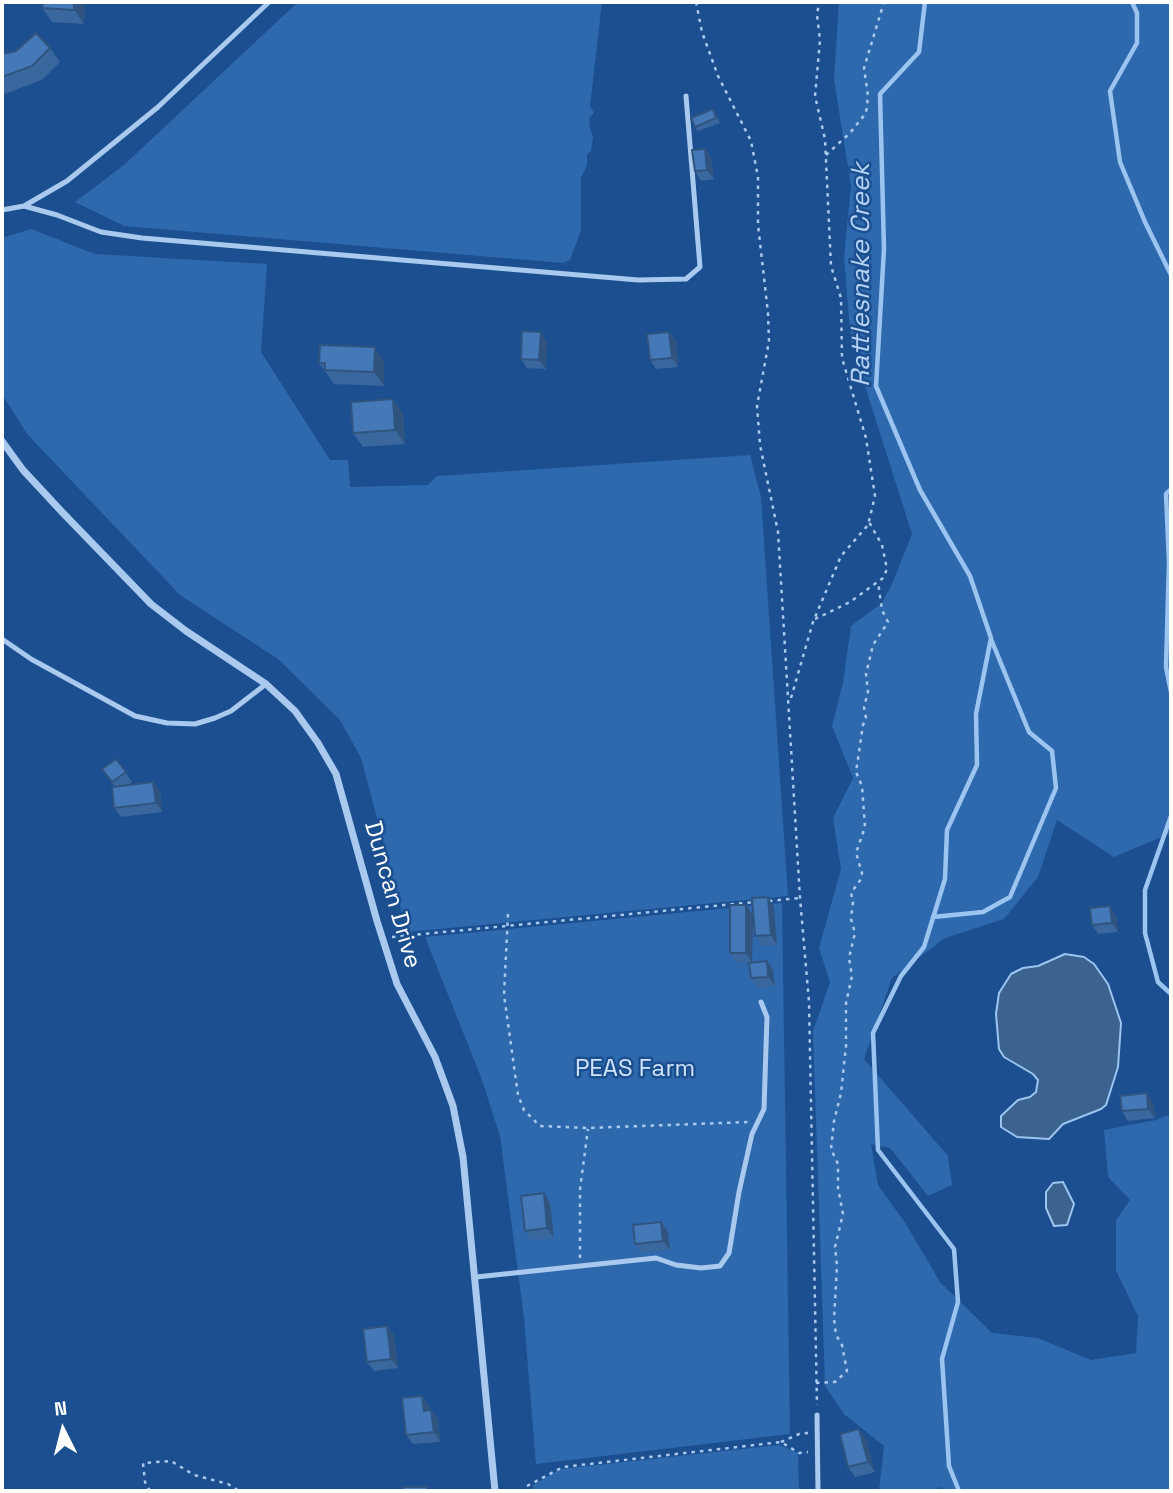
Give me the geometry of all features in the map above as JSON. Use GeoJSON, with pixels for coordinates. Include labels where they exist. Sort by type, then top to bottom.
{"type":"FeatureCollection","features":[{"type":"Feature","properties":{"kind":"street","name":"Duncan Drive"},"geometry":{"type":"LineString","coordinates":[[2,440],[23,470],[151,604],[186,632],[266,684],[295,711],[336,774],[397,984],[435,1057],[453,1106],[463,1157],[495,1491]]}},
{"type":"Feature","properties":{"kind":"lane"},"geometry":{"type":"LineString","coordinates":[[2,210],[24,206],[67,181],[158,107],[270,2]]}},
{"type":"Feature","properties":{"kind":"lane"},"geometry":{"type":"LineString","coordinates":[[24,206],[101,232],[142,238],[638,280],[686,279],[700,267],[686,96]]}},
{"type":"Feature","properties":{"kind":"lane"},"geometry":{"type":"LineString","coordinates":[[2,639],[31,659],[135,716],[167,723],[195,723],[215,718],[230,711],[266,684]]}},
{"type":"Feature","properties":{"kind":"lane"},"geometry":{"type":"LineString","coordinates":[[476,1277],[656,1258],[676,1265],[701,1268],[720,1266],[729,1253],[752,1134],[764,1109],[767,1017],[761,1002]]}},
{"type":"Feature","properties":{"kind":"lane"},"geometry":{"type":"LineString","coordinates":[[817,1415],[818,1491]]}},
{"type":"Feature","properties":{"kind":"path"},"geometry":{"type":"LineString","coordinates":[[696,2],[702,32],[718,76],[751,141],[758,177],[758,225],[769,341],[757,406],[760,445],[778,532],[800,898],[809,1002],[817,1415]]}},
{"type":"Feature","properties":{"kind":"path"},"geometry":{"type":"LineString","coordinates":[[790,701],[815,619],[841,556],[867,526],[875,496],[866,438],[842,358],[841,298],[831,266],[825,139],[815,96],[820,40],[817,15],[819,2]]}},
{"type":"Feature","properties":{"kind":"path"},"geometry":{"type":"LineString","coordinates":[[826,155],[866,113],[868,96],[864,68],[884,2]]}},
{"type":"Feature","properties":{"kind":"path"},"geometry":{"type":"LineString","coordinates":[[815,619],[850,602],[883,578],[887,569],[882,545],[869,521]]}},
{"type":"Feature","properties":{"kind":"path"},"geometry":{"type":"LineString","coordinates":[[816,1382],[835,1382],[847,1371],[834,1319],[837,1266],[835,1247],[843,1214],[838,1188],[838,1164],[831,1149],[841,1093],[846,1046],[846,1003],[852,976],[849,958],[851,940],[855,933],[850,919],[853,902],[851,893],[862,873],[856,853],[865,827],[862,786],[856,772],[866,718],[866,674],[873,645],[888,622],[882,611],[878,582]]}},
{"type":"Feature","properties":{"kind":"path"},"geometry":{"type":"LineString","coordinates":[[382,938],[800,898]]}},
{"type":"Feature","properties":{"kind":"path"},"geometry":{"type":"LineString","coordinates":[[508,914],[504,995],[518,1095],[524,1110],[540,1126],[588,1128],[758,1121]]}},
{"type":"Feature","properties":{"kind":"path"},"geometry":{"type":"LineString","coordinates":[[580,1265],[580,1189],[588,1128]]}},
{"type":"Feature","properties":{"kind":"path"},"geometry":{"type":"LineString","coordinates":[[527,1486],[563,1467],[781,1442],[799,1434],[817,1432]]}},
{"type":"Feature","properties":{"kind":"path"},"geometry":{"type":"LineString","coordinates":[[781,1442],[799,1453],[818,1452]]}},
{"type":"Feature","properties":{"kind":"path"},"geometry":{"type":"LineString","coordinates":[[150,1491],[145,1482],[143,1463],[171,1461],[194,1475],[228,1484],[239,1491]]}},
{"type":"Feature","properties":{"kind":"green space"},"geometry":{"type":"Polygon","coordinates":[[[298,2],[602,2],[590,106],[594,113],[589,118],[593,137],[587,165],[581,178],[581,230],[570,260],[563,263],[124,226],[75,202],[124,165],[298,2]]]}},
{"type":"Feature","properties":{"kind":"green space"},"geometry":{"type":"Polygon","coordinates":[[[839,2],[1171,2],[1171,833],[1114,857],[1057,820],[1038,877],[1004,919],[945,938],[892,978],[864,1059],[948,1156],[952,1185],[928,1196],[890,1148],[871,1144],[878,1185],[906,1224],[940,1282],[992,1333],[1038,1338],[1091,1360],[1136,1353],[1138,1316],[1116,1271],[1116,1220],[1130,1200],[1108,1177],[1104,1130],[1156,1120],[1171,1114],[1171,1491],[944,1491],[942,1487],[928,1491],[879,1491],[884,1446],[844,1414],[825,1386],[813,1031],[830,982],[819,948],[841,869],[833,818],[853,778],[832,726],[843,683],[851,626],[882,603],[912,534],[851,342],[844,257],[851,186],[834,79],[839,2]]]}},
{"type":"Feature","properties":{"kind":"green space"},"geometry":{"type":"Polygon","coordinates":[[[31,229],[95,254],[267,264],[261,352],[330,460],[348,460],[350,487],[428,485],[437,476],[750,455],[761,497],[788,896],[407,932],[361,758],[340,720],[278,659],[180,595],[27,434],[2,394],[2,238],[31,229]]]}},
{"type":"Feature","properties":{"kind":"green space","name":"PEAS Farm"},"geometry":{"type":"Polygon","coordinates":[[[782,903],[790,1434],[536,1464],[524,1318],[500,1136],[481,1077],[425,937],[782,903]]]}},
{"type":"Feature","properties":{"kind":"green space"},"geometry":{"type":"Polygon","coordinates":[[[779,1445],[798,1453],[799,1491],[534,1491],[533,1485],[560,1469],[779,1445]]]}},
{"type":"Feature","properties":{"kind":"shaded area"},"geometry":{"type":"Polygon","coordinates":[[[1065,954],[1084,957],[1094,964],[1108,984],[1121,1023],[1118,1067],[1106,1105],[1101,1109],[1063,1124],[1049,1139],[1017,1137],[1001,1127],[1001,1116],[1018,1100],[1030,1097],[1036,1092],[1038,1080],[1033,1074],[1004,1057],[999,1049],[996,1014],[999,993],[1011,974],[1065,954]]]}},
{"type":"Feature","properties":{"kind":"shaded area"},"geometry":{"type":"Polygon","coordinates":[[[1063,1182],[1074,1204],[1067,1225],[1054,1226],[1046,1208],[1046,1192],[1053,1183],[1063,1182]]]}},
{"type":"Feature","properties":{"kind":"building"},"geometry":{"type":"Polygon","coordinates":[[[43,2],[74,2],[74,10],[42,8],[43,2]]]}},
{"type":"Feature","properties":{"kind":"building"},"geometry":{"type":"Polygon","coordinates":[[[36,33],[50,48],[32,66],[2,77],[2,54],[16,51],[36,33]]]}},
{"type":"Feature","properties":{"kind":"building"},"geometry":{"type":"Polygon","coordinates":[[[713,109],[716,118],[695,127],[691,118],[713,109]]]}},
{"type":"Feature","properties":{"kind":"building"},"geometry":{"type":"Polygon","coordinates":[[[705,149],[707,170],[695,171],[692,150],[705,149]]]}},
{"type":"Feature","properties":{"kind":"building"},"geometry":{"type":"Polygon","coordinates":[[[522,331],[541,332],[539,360],[521,359],[522,331]]]}},
{"type":"Feature","properties":{"kind":"building"},"geometry":{"type":"Polygon","coordinates":[[[669,332],[672,358],[650,360],[647,334],[669,332]]]}},
{"type":"Feature","properties":{"kind":"building"},"geometry":{"type":"Polygon","coordinates":[[[320,345],[375,347],[374,372],[325,370],[325,363],[319,363],[320,345]]]}},
{"type":"Feature","properties":{"kind":"building"},"geometry":{"type":"Polygon","coordinates":[[[393,399],[395,430],[353,433],[351,402],[393,399]]]}},
{"type":"Feature","properties":{"kind":"building"},"geometry":{"type":"Polygon","coordinates":[[[116,759],[126,772],[112,782],[102,769],[116,759]]]}},
{"type":"Feature","properties":{"kind":"building"},"geometry":{"type":"Polygon","coordinates":[[[153,782],[156,803],[114,808],[112,787],[153,782]]]}},
{"type":"Feature","properties":{"kind":"building"},"geometry":{"type":"Polygon","coordinates":[[[768,897],[771,935],[755,936],[752,898],[768,897]]]}},
{"type":"Feature","properties":{"kind":"building"},"geometry":{"type":"Polygon","coordinates":[[[730,905],[746,905],[746,953],[730,953],[730,905]]]}},
{"type":"Feature","properties":{"kind":"building"},"geometry":{"type":"Polygon","coordinates":[[[1110,906],[1112,923],[1092,925],[1090,908],[1110,906]]]}},
{"type":"Feature","properties":{"kind":"building"},"geometry":{"type":"Polygon","coordinates":[[[767,961],[768,977],[751,978],[749,963],[767,961]]]}},
{"type":"Feature","properties":{"kind":"building"},"geometry":{"type":"Polygon","coordinates":[[[1147,1093],[1148,1109],[1122,1111],[1120,1096],[1147,1093]]]}},
{"type":"Feature","properties":{"kind":"building"},"geometry":{"type":"Polygon","coordinates":[[[544,1193],[547,1228],[525,1231],[521,1196],[544,1193]]]}},
{"type":"Feature","properties":{"kind":"building"},"geometry":{"type":"Polygon","coordinates":[[[661,1222],[663,1241],[635,1244],[633,1225],[661,1222]]]}},
{"type":"Feature","properties":{"kind":"building"},"geometry":{"type":"Polygon","coordinates":[[[387,1326],[391,1359],[367,1362],[363,1329],[387,1326]]]}},
{"type":"Feature","properties":{"kind":"building"},"geometry":{"type":"Polygon","coordinates":[[[422,1396],[424,1411],[431,1410],[434,1432],[406,1435],[402,1398],[422,1396]]]}},
{"type":"Feature","properties":{"kind":"building"},"geometry":{"type":"Polygon","coordinates":[[[859,1429],[868,1462],[848,1467],[840,1434],[859,1429]]]}},
{"type":"Feature","properties":{"kind":"building"},"geometry":{"type":"Polygon","coordinates":[[[403,1487],[427,1487],[427,1491],[403,1491],[403,1487]]]}},
{"type":"Feature","properties":{"kind":"waterway","name":"Rattlesnake Creek"},"geometry":{"type":"LineString","coordinates":[[925,2],[919,52],[880,94],[884,249],[876,386],[920,490],[970,576],[991,638],[976,714],[977,765],[947,830],[945,879],[924,947],[901,976],[873,1033],[878,1150],[954,1249],[958,1302],[942,1359],[949,1466],[959,1491]]}},
{"type":"Feature","properties":{"kind":"waterway"},"geometry":{"type":"LineString","coordinates":[[1132,2],[1137,13],[1137,43],[1110,91],[1120,162],[1171,275]]}},
{"type":"Feature","properties":{"kind":"waterway"},"geometry":{"type":"LineString","coordinates":[[1171,489],[1166,494],[1169,562],[1166,667],[1171,692]]}},
{"type":"Feature","properties":{"kind":"waterway"},"geometry":{"type":"LineString","coordinates":[[933,917],[983,912],[1010,897],[1056,788],[1052,751],[1029,732],[991,639]]}},
{"type":"Feature","properties":{"kind":"waterway"},"geometry":{"type":"LineString","coordinates":[[1171,816],[1145,890],[1145,933],[1158,982],[1171,994]]}}]}
